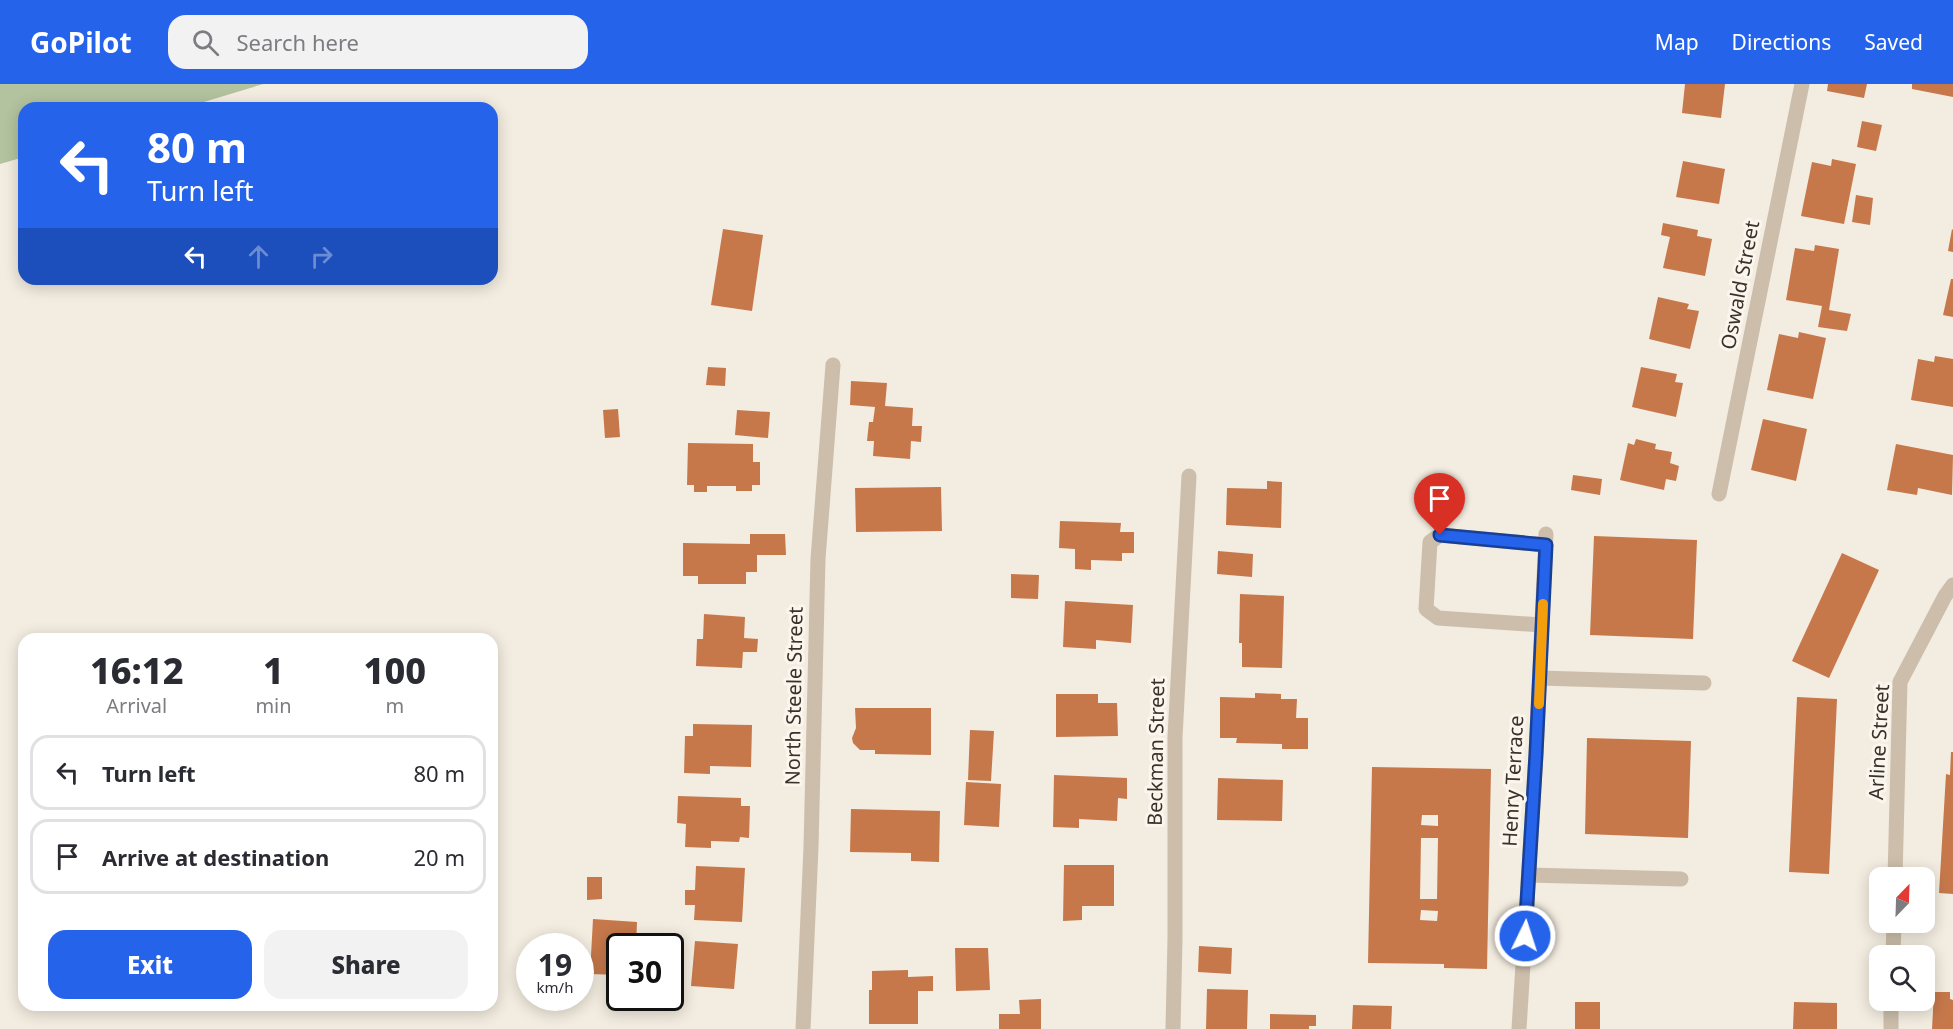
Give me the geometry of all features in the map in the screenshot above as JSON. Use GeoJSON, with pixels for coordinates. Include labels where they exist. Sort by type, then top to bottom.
{"type":"FeatureCollection","features":[{"type":"Feature","properties":{"kind":"street","name":"Oswald Street"},"geometry":{"type":"LineString","coordinates":[[1719,494],[1802,84]]}},
{"type":"Feature","properties":{"kind":"street","name":"North Steele Street"},"geometry":{"type":"LineString","coordinates":[[803,1029],[811,848],[818,559],[833,365]]}},
{"type":"Feature","properties":{"kind":"street","name":"Beckman Street"},"geometry":{"type":"LineString","coordinates":[[1173,1029],[1174,737],[1189,476]]}},
{"type":"Feature","properties":{"kind":"street","name":"Henry Terrace"},"geometry":{"type":"LineString","coordinates":[[1519,1029],[1540,678],[1546,540],[1440,535],[1430,542],[1426,609],[1438,618],[1542,625]]}},
{"type":"Feature","properties":{"kind":"street","name":"Arline Street"},"geometry":{"type":"LineString","coordinates":[[1895,867],[1900,682],[1953,585]]}},
{"type":"Feature","properties":{"kind":"street"},"geometry":{"type":"LineString","coordinates":[[1540,678],[1704,683]]}},
{"type":"Feature","properties":{"kind":"street"},"geometry":{"type":"LineString","coordinates":[[1529,875],[1681,879]]}},
{"type":"Feature","properties":{"kind":"street"},"geometry":{"type":"LineString","coordinates":[[1891,1029],[1892,1011]]}},
{"type":"Feature","properties":{"kind":"green space"},"geometry":{"type":"Polygon","coordinates":[[[0,84],[263,84],[204,102],[18,102],[18,159],[0,164],[0,84]]]}},
{"type":"Feature","properties":{"kind":"building"},"geometry":{"type":"Polygon","coordinates":[[[1685,84],[1725,84],[1721,118],[1682,113],[1685,84]]]}},
{"type":"Feature","properties":{"kind":"building"},"geometry":{"type":"Polygon","coordinates":[[[1828,84],[1867,84],[1864,98],[1827,91],[1828,84]]]}},
{"type":"Feature","properties":{"kind":"building"},"geometry":{"type":"Polygon","coordinates":[[[1912,84],[1953,84],[1953,97],[1912,89],[1912,84]]]}},
{"type":"Feature","properties":{"kind":"building"},"geometry":{"type":"Polygon","coordinates":[[[1862,121],[1882,125],[1876,151],[1857,147],[1862,121]]]}},
{"type":"Feature","properties":{"kind":"building"},"geometry":{"type":"Polygon","coordinates":[[[1832,159],[1856,164],[1844,224],[1801,216],[1812,162],[1831,166],[1832,159]]]}},
{"type":"Feature","properties":{"kind":"building"},"geometry":{"type":"Polygon","coordinates":[[[1683,161],[1725,169],[1719,204],[1676,197],[1683,161]]]}},
{"type":"Feature","properties":{"kind":"building"},"geometry":{"type":"Polygon","coordinates":[[[1856,195],[1873,198],[1870,225],[1852,222],[1856,195]]]}},
{"type":"Feature","properties":{"kind":"building"},"geometry":{"type":"Polygon","coordinates":[[[1663,223],[1698,230],[1697,236],[1712,239],[1705,276],[1663,268],[1670,237],[1661,235],[1663,223]]]}},
{"type":"Feature","properties":{"kind":"building"},"geometry":{"type":"Polygon","coordinates":[[[723,229],[763,235],[752,311],[711,305],[723,229]]]}},
{"type":"Feature","properties":{"kind":"building"},"geometry":{"type":"Polygon","coordinates":[[[1953,230],[1953,252],[1948,251],[1953,230]]]}},
{"type":"Feature","properties":{"kind":"building"},"geometry":{"type":"Polygon","coordinates":[[[1815,245],[1839,249],[1829,310],[1851,314],[1847,331],[1818,327],[1822,306],[1786,300],[1795,248],[1814,251],[1815,245]]]}},
{"type":"Feature","properties":{"kind":"building"},"geometry":{"type":"Polygon","coordinates":[[[1951,279],[1953,279],[1953,317],[1943,315],[1951,279]]]}},
{"type":"Feature","properties":{"kind":"building"},"geometry":{"type":"Polygon","coordinates":[[[1658,297],[1689,304],[1687,309],[1699,311],[1690,349],[1649,339],[1658,297]]]}},
{"type":"Feature","properties":{"kind":"building"},"geometry":{"type":"Polygon","coordinates":[[[1799,332],[1826,338],[1813,399],[1767,390],[1779,334],[1798,338],[1799,332]]]}},
{"type":"Feature","properties":{"kind":"building"},"geometry":{"type":"Polygon","coordinates":[[[1935,356],[1953,359],[1953,407],[1911,400],[1918,359],[1934,362],[1935,356]]]}},
{"type":"Feature","properties":{"kind":"building"},"geometry":{"type":"Polygon","coordinates":[[[708,367],[726,368],[725,386],[706,385],[708,367]]]}},
{"type":"Feature","properties":{"kind":"building"},"geometry":{"type":"Polygon","coordinates":[[[1641,367],[1677,374],[1675,382],[1683,383],[1676,417],[1632,407],[1641,367]]]}},
{"type":"Feature","properties":{"kind":"building"},"geometry":{"type":"Polygon","coordinates":[[[851,381],[887,383],[885,406],[913,408],[912,426],[922,426],[921,442],[911,441],[910,459],[873,456],[874,441],[867,441],[869,422],[873,422],[875,407],[850,405],[851,381]]]}},
{"type":"Feature","properties":{"kind":"building"},"geometry":{"type":"Polygon","coordinates":[[[618,409],[620,437],[605,438],[603,410],[618,409]]]}},
{"type":"Feature","properties":{"kind":"building"},"geometry":{"type":"Polygon","coordinates":[[[737,410],[770,412],[768,438],[735,435],[737,410]]]}},
{"type":"Feature","properties":{"kind":"building"},"geometry":{"type":"Polygon","coordinates":[[[1763,419],[1807,429],[1796,481],[1751,470],[1763,419]]]}},
{"type":"Feature","properties":{"kind":"building"},"geometry":{"type":"Polygon","coordinates":[[[1636,439],[1656,444],[1655,449],[1672,452],[1670,463],[1679,466],[1676,481],[1666,479],[1664,490],[1620,480],[1628,443],[1634,445],[1636,439]]]}},
{"type":"Feature","properties":{"kind":"building"},"geometry":{"type":"Polygon","coordinates":[[[688,443],[753,444],[753,462],[760,462],[760,485],[752,485],[752,491],[736,491],[736,486],[707,486],[707,492],[694,492],[694,485],[687,485],[688,443]]]}},
{"type":"Feature","properties":{"kind":"building"},"geometry":{"type":"Polygon","coordinates":[[[1896,444],[1953,455],[1952,495],[1918,488],[1917,495],[1887,490],[1896,444]]]}},
{"type":"Feature","properties":{"kind":"building"},"geometry":{"type":"Polygon","coordinates":[[[1573,475],[1602,479],[1600,495],[1571,490],[1573,475]]]}},
{"type":"Feature","properties":{"kind":"building"},"geometry":{"type":"Polygon","coordinates":[[[1267,481],[1282,482],[1281,528],[1226,525],[1227,488],[1267,489],[1267,481]]]}},
{"type":"Feature","properties":{"kind":"building"},"geometry":{"type":"Polygon","coordinates":[[[941,487],[942,531],[856,532],[855,488],[941,487]]]}},
{"type":"Feature","properties":{"kind":"building"},"geometry":{"type":"Polygon","coordinates":[[[1060,521],[1121,523],[1120,532],[1134,532],[1134,553],[1122,553],[1122,561],[1091,560],[1091,570],[1075,569],[1075,549],[1059,548],[1060,521]]]}},
{"type":"Feature","properties":{"kind":"building"},"geometry":{"type":"Polygon","coordinates":[[[750,534],[785,534],[786,555],[757,555],[757,572],[746,572],[746,584],[698,584],[698,576],[683,576],[683,543],[750,544],[750,534]]]}},
{"type":"Feature","properties":{"kind":"building"},"geometry":{"type":"Polygon","coordinates":[[[1594,536],[1697,540],[1693,639],[1590,635],[1594,536]]]}},
{"type":"Feature","properties":{"kind":"building"},"geometry":{"type":"Polygon","coordinates":[[[1218,551],[1253,554],[1252,577],[1217,574],[1218,551]]]}},
{"type":"Feature","properties":{"kind":"building"},"geometry":{"type":"Polygon","coordinates":[[[1842,553],[1879,570],[1829,678],[1792,661],[1842,553]]]}},
{"type":"Feature","properties":{"kind":"building"},"geometry":{"type":"Polygon","coordinates":[[[1011,574],[1039,575],[1038,599],[1011,598],[1011,574]]]}},
{"type":"Feature","properties":{"kind":"building"},"geometry":{"type":"Polygon","coordinates":[[[1240,594],[1284,596],[1282,668],[1242,667],[1242,643],[1239,643],[1240,594]]]}},
{"type":"Feature","properties":{"kind":"building"},"geometry":{"type":"Polygon","coordinates":[[[1065,601],[1133,605],[1131,643],[1096,640],[1096,649],[1063,647],[1065,601]]]}},
{"type":"Feature","properties":{"kind":"building"},"geometry":{"type":"Polygon","coordinates":[[[704,614],[745,617],[744,638],[758,639],[757,652],[743,652],[742,668],[696,666],[697,639],[703,639],[704,614]]]}},
{"type":"Feature","properties":{"kind":"building"},"geometry":{"type":"Polygon","coordinates":[[[1255,693],[1281,694],[1281,699],[1297,699],[1296,718],[1308,718],[1308,749],[1282,749],[1282,744],[1236,743],[1237,738],[1220,738],[1220,697],[1255,698],[1255,693]]]}},
{"type":"Feature","properties":{"kind":"building"},"geometry":{"type":"Polygon","coordinates":[[[1056,694],[1098,694],[1098,703],[1117,703],[1118,736],[1056,737],[1056,694]]]}},
{"type":"Feature","properties":{"kind":"building"},"geometry":{"type":"Polygon","coordinates":[[[1797,697],[1837,699],[1829,874],[1789,872],[1797,697]]]}},
{"type":"Feature","properties":{"kind":"building"},"geometry":{"type":"Polygon","coordinates":[[[855,708],[931,708],[931,755],[875,754],[875,750],[860,750],[853,743],[852,738],[856,728],[855,708]]]}},
{"type":"Feature","properties":{"kind":"building"},"geometry":{"type":"Polygon","coordinates":[[[693,724],[752,725],[751,767],[710,766],[710,774],[684,773],[685,736],[693,736],[693,724]]]}},
{"type":"Feature","properties":{"kind":"building"},"geometry":{"type":"Polygon","coordinates":[[[970,730],[994,731],[991,781],[968,780],[970,730]]]}},
{"type":"Feature","properties":{"kind":"building"},"geometry":{"type":"Polygon","coordinates":[[[1587,738],[1691,741],[1688,838],[1585,834],[1587,738]]]}},
{"type":"Feature","properties":{"kind":"building"},"geometry":{"type":"Polygon","coordinates":[[[1951,752],[1953,752],[1953,894],[1939,893],[1946,774],[1950,775],[1951,752]]]}},
{"type":"Feature","properties":{"kind":"building"},"geometry":{"type":"Polygon","coordinates":[[[1372,767],[1491,769],[1487,969],[1444,968],[1444,964],[1368,963],[1372,767]],[[1422,815],[1421,825],[1438,826],[1438,815],[1422,815]],[[1421,838],[1420,899],[1437,899],[1438,838],[1421,838]],[[1421,910],[1420,920],[1437,921],[1438,911],[1421,910]]]}},
{"type":"Feature","properties":{"kind":"building"},"geometry":{"type":"Polygon","coordinates":[[[1054,775],[1127,778],[1127,799],[1118,798],[1117,821],[1079,819],[1079,828],[1053,827],[1054,775]]]}},
{"type":"Feature","properties":{"kind":"building"},"geometry":{"type":"Polygon","coordinates":[[[1218,778],[1283,780],[1282,821],[1217,820],[1218,778]]]}},
{"type":"Feature","properties":{"kind":"building"},"geometry":{"type":"Polygon","coordinates":[[[966,782],[1001,784],[999,827],[964,825],[966,782]]]}},
{"type":"Feature","properties":{"kind":"building"},"geometry":{"type":"Polygon","coordinates":[[[678,796],[741,798],[741,806],[750,806],[749,838],[740,837],[739,842],[711,841],[711,848],[685,847],[686,824],[677,823],[678,796]]]}},
{"type":"Feature","properties":{"kind":"building"},"geometry":{"type":"Polygon","coordinates":[[[851,809],[940,811],[939,862],[911,861],[911,853],[850,852],[851,809]]]}},
{"type":"Feature","properties":{"kind":"building"},"geometry":{"type":"Polygon","coordinates":[[[1064,865],[1114,865],[1114,906],[1082,906],[1082,920],[1063,921],[1064,865]]]}},
{"type":"Feature","properties":{"kind":"building"},"geometry":{"type":"Polygon","coordinates":[[[696,866],[745,868],[742,922],[694,920],[695,905],[685,905],[685,890],[695,890],[696,866]]]}},
{"type":"Feature","properties":{"kind":"building"},"geometry":{"type":"Polygon","coordinates":[[[587,877],[602,877],[602,899],[587,900],[587,877]]]}},
{"type":"Feature","properties":{"kind":"building"},"geometry":{"type":"Polygon","coordinates":[[[593,919],[637,922],[637,933],[606,933],[606,975],[594,974],[593,919]]]}},
{"type":"Feature","properties":{"kind":"building"},"geometry":{"type":"Polygon","coordinates":[[[695,941],[738,944],[734,989],[691,986],[695,941]]]}},
{"type":"Feature","properties":{"kind":"building"},"geometry":{"type":"Polygon","coordinates":[[[1199,946],[1232,948],[1231,974],[1198,972],[1199,946]]]}},
{"type":"Feature","properties":{"kind":"building"},"geometry":{"type":"Polygon","coordinates":[[[955,948],[988,948],[990,990],[956,991],[955,948]]]}},
{"type":"Feature","properties":{"kind":"building"},"geometry":{"type":"Polygon","coordinates":[[[908,970],[908,977],[933,976],[933,991],[918,991],[918,1024],[869,1024],[869,990],[872,990],[872,971],[908,970]]]}},
{"type":"Feature","properties":{"kind":"building"},"geometry":{"type":"Polygon","coordinates":[[[1207,989],[1248,990],[1247,1029],[1206,1029],[1207,989]]]}},
{"type":"Feature","properties":{"kind":"building"},"geometry":{"type":"Polygon","coordinates":[[[1935,992],[1950,992],[1950,999],[1953,1000],[1953,1029],[1932,1029],[1935,992]]]}},
{"type":"Feature","properties":{"kind":"building"},"geometry":{"type":"Polygon","coordinates":[[[1041,999],[1041,1029],[999,1029],[999,1014],[1020,1014],[1019,1000],[1041,999]]]}},
{"type":"Feature","properties":{"kind":"building"},"geometry":{"type":"Polygon","coordinates":[[[1575,1002],[1600,1002],[1600,1029],[1575,1029],[1575,1002]]]}},
{"type":"Feature","properties":{"kind":"building"},"geometry":{"type":"Polygon","coordinates":[[[1794,1002],[1837,1003],[1837,1029],[1793,1029],[1794,1002]]]}},
{"type":"Feature","properties":{"kind":"building"},"geometry":{"type":"Polygon","coordinates":[[[1353,1005],[1392,1006],[1391,1029],[1352,1029],[1353,1005]]]}},
{"type":"Feature","properties":{"kind":"building"},"geometry":{"type":"Polygon","coordinates":[[[1270,1014],[1316,1015],[1316,1026],[1309,1026],[1309,1029],[1270,1029],[1270,1014]]]}},
{"type":"Feature","properties":{"kind":"slow traffic"},"geometry":{"type":"LineString","coordinates":[[1539,704],[1543,604]]}},
{"type":"Feature","properties":{"kind":"route"},"geometry":{"type":"LineString","coordinates":[[1440,535],[1546,545],[1525,936]]}}]}
